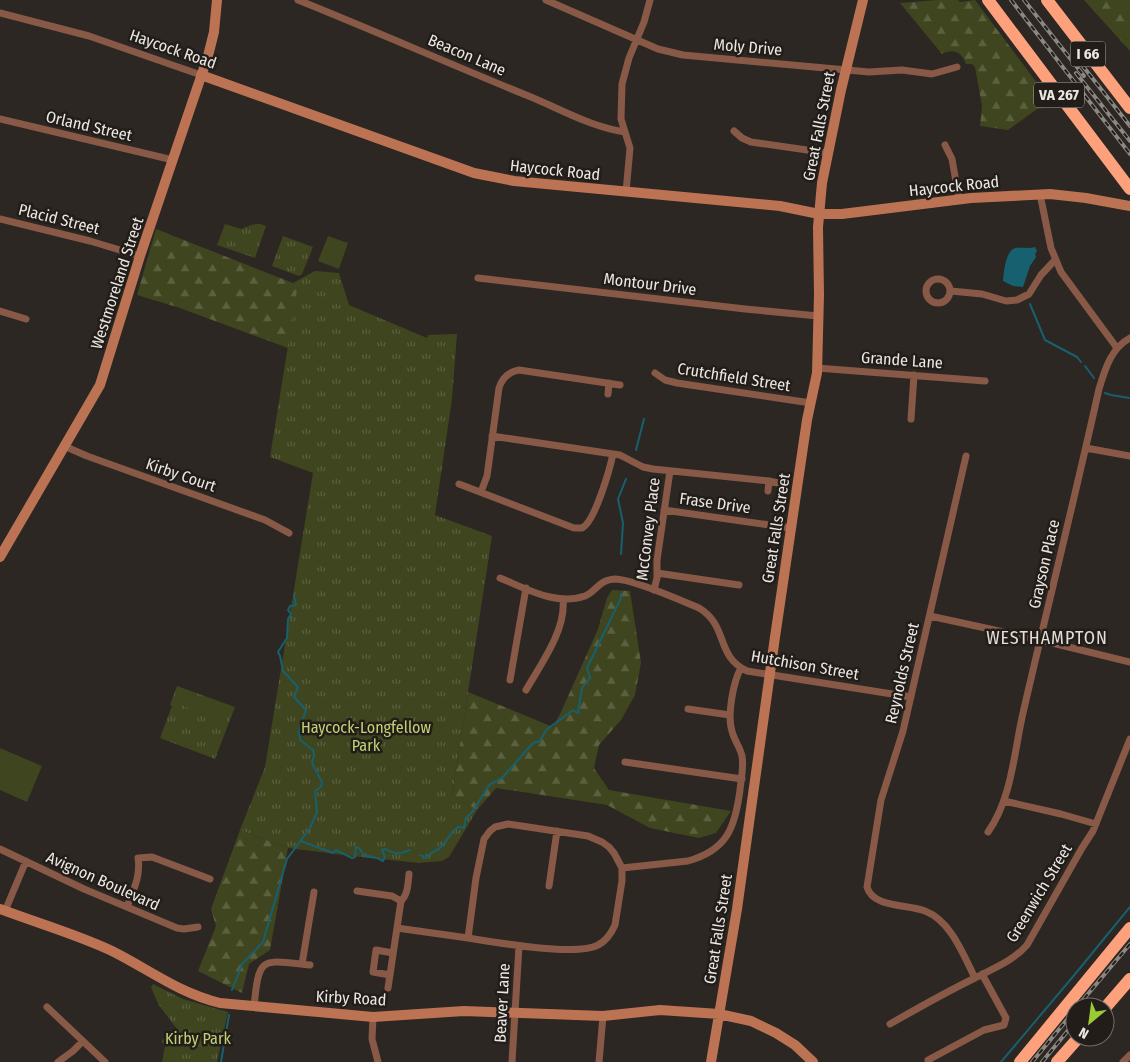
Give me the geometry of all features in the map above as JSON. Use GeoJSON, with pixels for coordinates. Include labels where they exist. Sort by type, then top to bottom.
{"type":"FeatureCollection","features":[{"type":"Feature","properties":{"kind":"highway","name":"VA 267"},"geometry":{"type":"LineString","coordinates":[[988,0],[1130,189]]}},
{"type":"Feature","properties":{"kind":"highway","name":"I 66"},"geometry":{"type":"LineString","coordinates":[[997,0],[1130,177]]}},
{"type":"Feature","properties":{"kind":"highway","name":"I 66"},"geometry":{"type":"LineString","coordinates":[[1046,0],[1130,108]]}},
{"type":"Feature","properties":{"kind":"highway"},"geometry":{"type":"LineString","coordinates":[[1020,1062],[1130,928]]}},
{"type":"Feature","properties":{"kind":"highway"},"geometry":{"type":"LineString","coordinates":[[1114,997],[1130,979]]}},
{"type":"Feature","properties":{"kind":"highway"},"geometry":{"type":"LineString","coordinates":[[1057,1062],[1070,1047]]}},
{"type":"Feature","properties":{"kind":"main road","name":"Westmoreland Street"},"geometry":{"type":"LineString","coordinates":[[0,557],[100,385],[140,256],[214,32],[216,0]]}},
{"type":"Feature","properties":{"kind":"main road","name":"Great Falls Street"},"geometry":{"type":"LineString","coordinates":[[712,1062],[749,828],[769,674],[791,528],[817,368],[819,214],[828,152],[845,70],[863,0]]}},
{"type":"Feature","properties":{"kind":"main road","name":"Haycock Road"},"geometry":{"type":"LineString","coordinates":[[201,75],[474,173],[514,181],[780,206],[819,214],[861,212],[959,199],[1040,194],[1072,196],[1130,206]]}},
{"type":"Feature","properties":{"kind":"main road","name":"Kirby Road"},"geometry":{"type":"LineString","coordinates":[[3,910],[94,943],[188,993],[220,1002],[254,1007],[373,1017],[464,1011],[516,1011],[603,1016],[660,1010],[719,1014],[751,1021],[776,1033],[795,1045],[813,1062]]}},
{"type":"Feature","properties":{"kind":"street","name":"Beacon Lane"},"geometry":{"type":"LineString","coordinates":[[298,0],[578,118],[606,129],[625,132]]}},
{"type":"Feature","properties":{"kind":"street","name":"Moly Drive"},"geometry":{"type":"LineString","coordinates":[[546,0],[658,49],[683,55],[869,72],[902,70],[932,74],[957,67]]}},
{"type":"Feature","properties":{"kind":"street"},"geometry":{"type":"LineString","coordinates":[[626,192],[630,148],[620,110],[622,84],[627,64],[644,22],[650,0]]}},
{"type":"Feature","properties":{"kind":"street","name":"Haycock Road"},"geometry":{"type":"LineString","coordinates":[[0,13],[89,36],[201,75]]}},
{"type":"Feature","properties":{"kind":"street","name":"Orland Street"},"geometry":{"type":"LineString","coordinates":[[0,119],[172,160]]}},
{"type":"Feature","properties":{"kind":"street"},"geometry":{"type":"LineString","coordinates":[[734,132],[751,142],[828,152]]}},
{"type":"Feature","properties":{"kind":"street"},"geometry":{"type":"LineString","coordinates":[[945,145],[952,159],[959,199]]}},
{"type":"Feature","properties":{"kind":"street"},"geometry":{"type":"LineString","coordinates":[[1040,194],[1055,260],[1061,272],[1116,348]]}},
{"type":"Feature","properties":{"kind":"street","name":"Placid Street"},"geometry":{"type":"LineString","coordinates":[[0,219],[90,241],[140,256]]}},
{"type":"Feature","properties":{"kind":"street"},"geometry":{"type":"LineString","coordinates":[[951,291],[982,294],[1006,301],[1017,300],[1029,294],[1041,275],[1055,260]]}},
{"type":"Feature","properties":{"kind":"street","name":"Montour Drive"},"geometry":{"type":"LineString","coordinates":[[478,278],[745,310],[818,316]]}},
{"type":"Feature","properties":{"kind":"street"},"geometry":{"type":"LineString","coordinates":[[0,310],[26,319]]}},
{"type":"Feature","properties":{"kind":"street","name":"Grayson Place"},"geometry":{"type":"LineString","coordinates":[[988,832],[995,822],[1004,801],[1100,384],[1116,348],[1130,338]]}},
{"type":"Feature","properties":{"kind":"street","name":"Grande Lane"},"geometry":{"type":"LineString","coordinates":[[817,368],[985,381]]}},
{"type":"Feature","properties":{"kind":"street"},"geometry":{"type":"LineString","coordinates":[[481,492],[487,476],[500,384],[504,377],[514,370],[518,370],[620,385]]}},
{"type":"Feature","properties":{"kind":"street","name":"Crutchfield Street"},"geometry":{"type":"LineString","coordinates":[[655,373],[664,380],[677,383],[811,403]]}},
{"type":"Feature","properties":{"kind":"street"},"geometry":{"type":"LineString","coordinates":[[911,419],[914,375]]}},
{"type":"Feature","properties":{"kind":"street"},"geometry":{"type":"LineString","coordinates":[[608,394],[609,383]]}},
{"type":"Feature","properties":{"kind":"street"},"geometry":{"type":"LineString","coordinates":[[492,436],[613,454],[626,457],[647,468],[778,483]]}},
{"type":"Feature","properties":{"kind":"street","name":"Kirby Court"},"geometry":{"type":"LineString","coordinates":[[64,446],[265,520],[288,533]]}},
{"type":"Feature","properties":{"kind":"street"},"geometry":{"type":"LineString","coordinates":[[1086,448],[1130,456]]}},
{"type":"Feature","properties":{"kind":"street"},"geometry":{"type":"LineString","coordinates":[[459,484],[574,528],[582,528],[590,520],[607,477],[613,454]]}},
{"type":"Feature","properties":{"kind":"street","name":"Reynolds Street"},"geometry":{"type":"LineString","coordinates":[[966,456],[897,752],[878,814],[867,887],[870,895],[878,900],[924,910],[937,918],[951,933],[975,978]]}},
{"type":"Feature","properties":{"kind":"street","name":"McConvey Place"},"geometry":{"type":"LineString","coordinates":[[654,590],[657,582],[656,560],[670,471]]}},
{"type":"Feature","properties":{"kind":"street"},"geometry":{"type":"LineString","coordinates":[[768,491],[769,482]]}},
{"type":"Feature","properties":{"kind":"street","name":"Frase Drive"},"geometry":{"type":"LineString","coordinates":[[664,510],[791,528]]}},
{"type":"Feature","properties":{"kind":"street"},"geometry":{"type":"LineString","coordinates":[[657,573],[739,585]]}},
{"type":"Feature","properties":{"kind":"street"},"geometry":{"type":"LineString","coordinates":[[500,578],[551,598],[563,600],[563,613],[552,644],[526,690]]}},
{"type":"Feature","properties":{"kind":"street","name":"Hutchison Street"},"geometry":{"type":"LineString","coordinates":[[563,600],[587,595],[597,585],[613,579],[629,582],[654,590],[706,612],[715,622],[729,656],[741,668],[747,671],[910,697]]}},
{"type":"Feature","properties":{"kind":"street"},"geometry":{"type":"LineString","coordinates":[[510,680],[526,588]]}},
{"type":"Feature","properties":{"kind":"street"},"geometry":{"type":"LineString","coordinates":[[930,616],[1130,662]]}},
{"type":"Feature","properties":{"kind":"street"},"geometry":{"type":"LineString","coordinates":[[622,868],[688,862],[698,859],[718,848],[728,834],[735,818],[742,779],[742,754],[731,731],[730,715],[736,680],[741,668]]}},
{"type":"Feature","properties":{"kind":"street"},"geometry":{"type":"LineString","coordinates":[[688,709],[730,715]]}},
{"type":"Feature","properties":{"kind":"street","name":"Greenwich Street"},"geometry":{"type":"LineString","coordinates":[[890,1024],[1014,958],[1027,945],[1096,824],[1130,739]]}},
{"type":"Feature","properties":{"kind":"street"},"geometry":{"type":"LineString","coordinates":[[626,762],[742,779]]}},
{"type":"Feature","properties":{"kind":"street"},"geometry":{"type":"LineString","coordinates":[[1004,801],[1096,824]]}},
{"type":"Feature","properties":{"kind":"street"},"geometry":{"type":"LineString","coordinates":[[397,928],[519,946],[582,949],[593,947],[602,942],[612,932],[615,925],[622,881],[622,868],[614,853],[602,842],[588,836],[508,824],[495,827],[484,839],[476,878],[468,938]]}},
{"type":"Feature","properties":{"kind":"street"},"geometry":{"type":"LineString","coordinates":[[549,886],[557,831]]}},
{"type":"Feature","properties":{"kind":"street","name":"Avignon Boulevard"},"geometry":{"type":"LineString","coordinates":[[0,849],[177,928],[198,927]]}},
{"type":"Feature","properties":{"kind":"street"},"geometry":{"type":"LineString","coordinates":[[127,907],[138,878],[138,858],[152,857],[210,878]]}},
{"type":"Feature","properties":{"kind":"street"},"geometry":{"type":"LineString","coordinates":[[3,910],[26,861]]}},
{"type":"Feature","properties":{"kind":"street"},"geometry":{"type":"LineString","coordinates":[[388,988],[401,901],[406,893],[410,874]]}},
{"type":"Feature","properties":{"kind":"street"},"geometry":{"type":"LineString","coordinates":[[357,891],[392,896],[401,901]]}},
{"type":"Feature","properties":{"kind":"street"},"geometry":{"type":"LineString","coordinates":[[254,1007],[258,972],[265,964],[277,962],[306,965],[314,892]]}},
{"type":"Feature","properties":{"kind":"street","name":"Beaver Lane"},"geometry":{"type":"LineString","coordinates":[[512,1062],[519,946]]}},
{"type":"Feature","properties":{"kind":"street"},"geometry":{"type":"LineString","coordinates":[[390,975],[373,972],[376,950],[393,953]]}},
{"type":"Feature","properties":{"kind":"street"},"geometry":{"type":"LineString","coordinates":[[928,1060],[984,1030],[1004,1025],[1006,1018],[982,974]]}},
{"type":"Feature","properties":{"kind":"street"},"geometry":{"type":"LineString","coordinates":[[47,1007],[106,1062]]}},
{"type":"Feature","properties":{"kind":"street"},"geometry":{"type":"LineString","coordinates":[[599,1062],[603,1016]]}},
{"type":"Feature","properties":{"kind":"street"},"geometry":{"type":"LineString","coordinates":[[373,1017],[372,1039],[378,1062]]}},
{"type":"Feature","properties":{"kind":"street"},"geometry":{"type":"LineString","coordinates":[[58,1062],[83,1041]]}},
{"type":"Feature","properties":{"kind":"street"},"geometry":{"type":"LineString","coordinates":[[1123,1062],[1130,1055]]}},
{"type":"Feature","properties":{"kind":"green space"},"geometry":{"type":"Polygon","coordinates":[[[958,0],[960,2],[975,0],[1055,107],[1037,109],[1008,130],[980,126],[982,106],[975,67],[972,64],[966,64],[957,52],[950,51],[942,54],[900,3],[958,0]]]}},
{"type":"Feature","properties":{"kind":"green space"},"geometry":{"type":"Polygon","coordinates":[[[1084,0],[1130,0],[1130,51],[1084,0]]]}},
{"type":"Feature","properties":{"kind":"green space"},"geometry":{"type":"Polygon","coordinates":[[[225,224],[241,229],[257,224],[266,226],[255,258],[217,245],[225,224]]]}},
{"type":"Feature","properties":{"kind":"green space"},"geometry":{"type":"Polygon","coordinates":[[[156,229],[293,283],[298,290],[288,348],[180,308],[137,295],[156,229]]]}},
{"type":"Feature","properties":{"kind":"green space"},"geometry":{"type":"Polygon","coordinates":[[[283,236],[313,247],[302,274],[299,276],[272,266],[283,236]]]}},
{"type":"Feature","properties":{"kind":"green space"},"geometry":{"type":"Polygon","coordinates":[[[328,236],[348,243],[339,269],[318,261],[328,236]]]}},
{"type":"Feature","properties":{"kind":"green space","name":"Haycock-Longfellow Park"},"geometry":{"type":"Polygon","coordinates":[[[315,271],[339,273],[349,305],[427,338],[428,335],[457,334],[452,399],[435,515],[492,536],[452,796],[477,810],[449,857],[442,861],[419,863],[288,848],[240,830],[265,767],[313,473],[270,457],[297,290],[293,283],[315,271]]]}},
{"type":"Feature","properties":{"kind":"green space"},"geometry":{"type":"Polygon","coordinates":[[[612,590],[630,591],[641,663],[635,695],[621,720],[599,745],[594,768],[609,790],[731,811],[716,833],[699,838],[650,828],[607,805],[496,788],[477,810],[452,796],[468,692],[553,727],[598,629],[607,598],[612,590]]]}},
{"type":"Feature","properties":{"kind":"green space"},"geometry":{"type":"Polygon","coordinates":[[[177,686],[235,707],[215,759],[160,738],[177,686]]]}},
{"type":"Feature","properties":{"kind":"green space"},"geometry":{"type":"Polygon","coordinates":[[[184,692],[205,700],[200,713],[179,704],[184,692]]]}},
{"type":"Feature","properties":{"kind":"green space"},"geometry":{"type":"Polygon","coordinates":[[[208,701],[230,709],[225,722],[203,714],[208,701]]]}},
{"type":"Feature","properties":{"kind":"green space"},"geometry":{"type":"Polygon","coordinates":[[[0,748],[42,766],[27,802],[0,790],[0,748]]]}},
{"type":"Feature","properties":{"kind":"green space"},"geometry":{"type":"Polygon","coordinates":[[[240,830],[288,848],[270,950],[249,964],[242,993],[198,971],[216,926],[211,909],[240,830]]]}},
{"type":"Feature","properties":{"kind":"green space","name":"Kirby Park"},"geometry":{"type":"Polygon","coordinates":[[[153,984],[183,999],[228,1012],[217,1062],[162,1062],[165,1046],[161,1041],[177,1029],[158,1004],[151,987],[153,984]]]}},
{"type":"Feature","properties":{"kind":"water"},"geometry":{"type":"Polygon","coordinates":[[[1035,247],[1037,251],[1036,257],[1030,266],[1023,287],[1013,286],[1003,281],[1006,263],[1012,250],[1015,248],[1035,247]]]}},
{"type":"Feature","properties":{"kind":"waterway"},"geometry":{"type":"LineString","coordinates":[[1030,304],[1045,340],[1077,357],[1081,362]]}},
{"type":"Feature","properties":{"kind":"waterway"},"geometry":{"type":"LineString","coordinates":[[1085,366],[1094,378]]}},
{"type":"Feature","properties":{"kind":"waterway"},"geometry":{"type":"LineString","coordinates":[[1105,393],[1130,398]]}},
{"type":"Feature","properties":{"kind":"waterway"},"geometry":{"type":"LineString","coordinates":[[636,450],[644,419]]}},
{"type":"Feature","properties":{"kind":"waterway"},"geometry":{"type":"LineString","coordinates":[[621,554],[623,523],[618,499],[626,479]]}},
{"type":"Feature","properties":{"kind":"waterway"},"geometry":{"type":"LineString","coordinates":[[420,855],[425,858],[440,848],[458,827],[464,828],[466,818],[473,811],[489,785],[502,778],[533,743],[540,741],[546,730],[573,710],[578,713],[582,688],[590,678],[587,668],[621,598],[621,594]]}},
{"type":"Feature","properties":{"kind":"waterway"},"geometry":{"type":"LineString","coordinates":[[232,990],[242,964],[263,942],[287,859],[310,828],[317,812],[315,791],[321,787],[322,782],[312,763],[313,750],[300,740],[299,731],[306,710],[294,697],[298,687],[283,671],[278,652],[287,638],[288,619],[291,614],[288,610],[290,606],[296,605],[294,595]]}},
{"type":"Feature","properties":{"kind":"waterway"},"geometry":{"type":"LineString","coordinates":[[301,841],[333,853],[336,850],[352,858],[355,857],[356,847],[365,856],[383,861],[385,857],[382,850],[386,849],[398,853],[410,850]]}},
{"type":"Feature","properties":{"kind":"waterway"},"geometry":{"type":"LineString","coordinates":[[1001,1062],[1130,907]]}},
{"type":"Feature","properties":{"kind":"waterway"},"geometry":{"type":"LineString","coordinates":[[221,1062],[229,1015]]}},
{"type":"Feature","properties":{"kind":"railway"},"geometry":{"type":"LineString","coordinates":[[1011,0],[1130,154]]}},
{"type":"Feature","properties":{"kind":"railway"},"geometry":{"type":"LineString","coordinates":[[1024,0],[1084,76]]}},
{"type":"Feature","properties":{"kind":"railway"},"geometry":{"type":"LineString","coordinates":[[1082,65],[1130,126]]}},
{"type":"Feature","properties":{"kind":"railway"},"geometry":{"type":"LineString","coordinates":[[1076,73],[1130,141]]}},
{"type":"Feature","properties":{"kind":"railway"},"geometry":{"type":"LineString","coordinates":[[1085,997],[1130,944]]}},
{"type":"Feature","properties":{"kind":"railway"},"geometry":{"type":"LineString","coordinates":[[1032,1062],[1065,1022]]}},
{"type":"Feature","properties":{"kind":"railway"},"geometry":{"type":"LineString","coordinates":[[1042,1062],[1065,1034]]}},
{"type":"Feature","properties":{"kind":"district","name":"WESTHAMPTON"},"geometry":{"type":"Point","coordinates":[1047,638]}}]}
